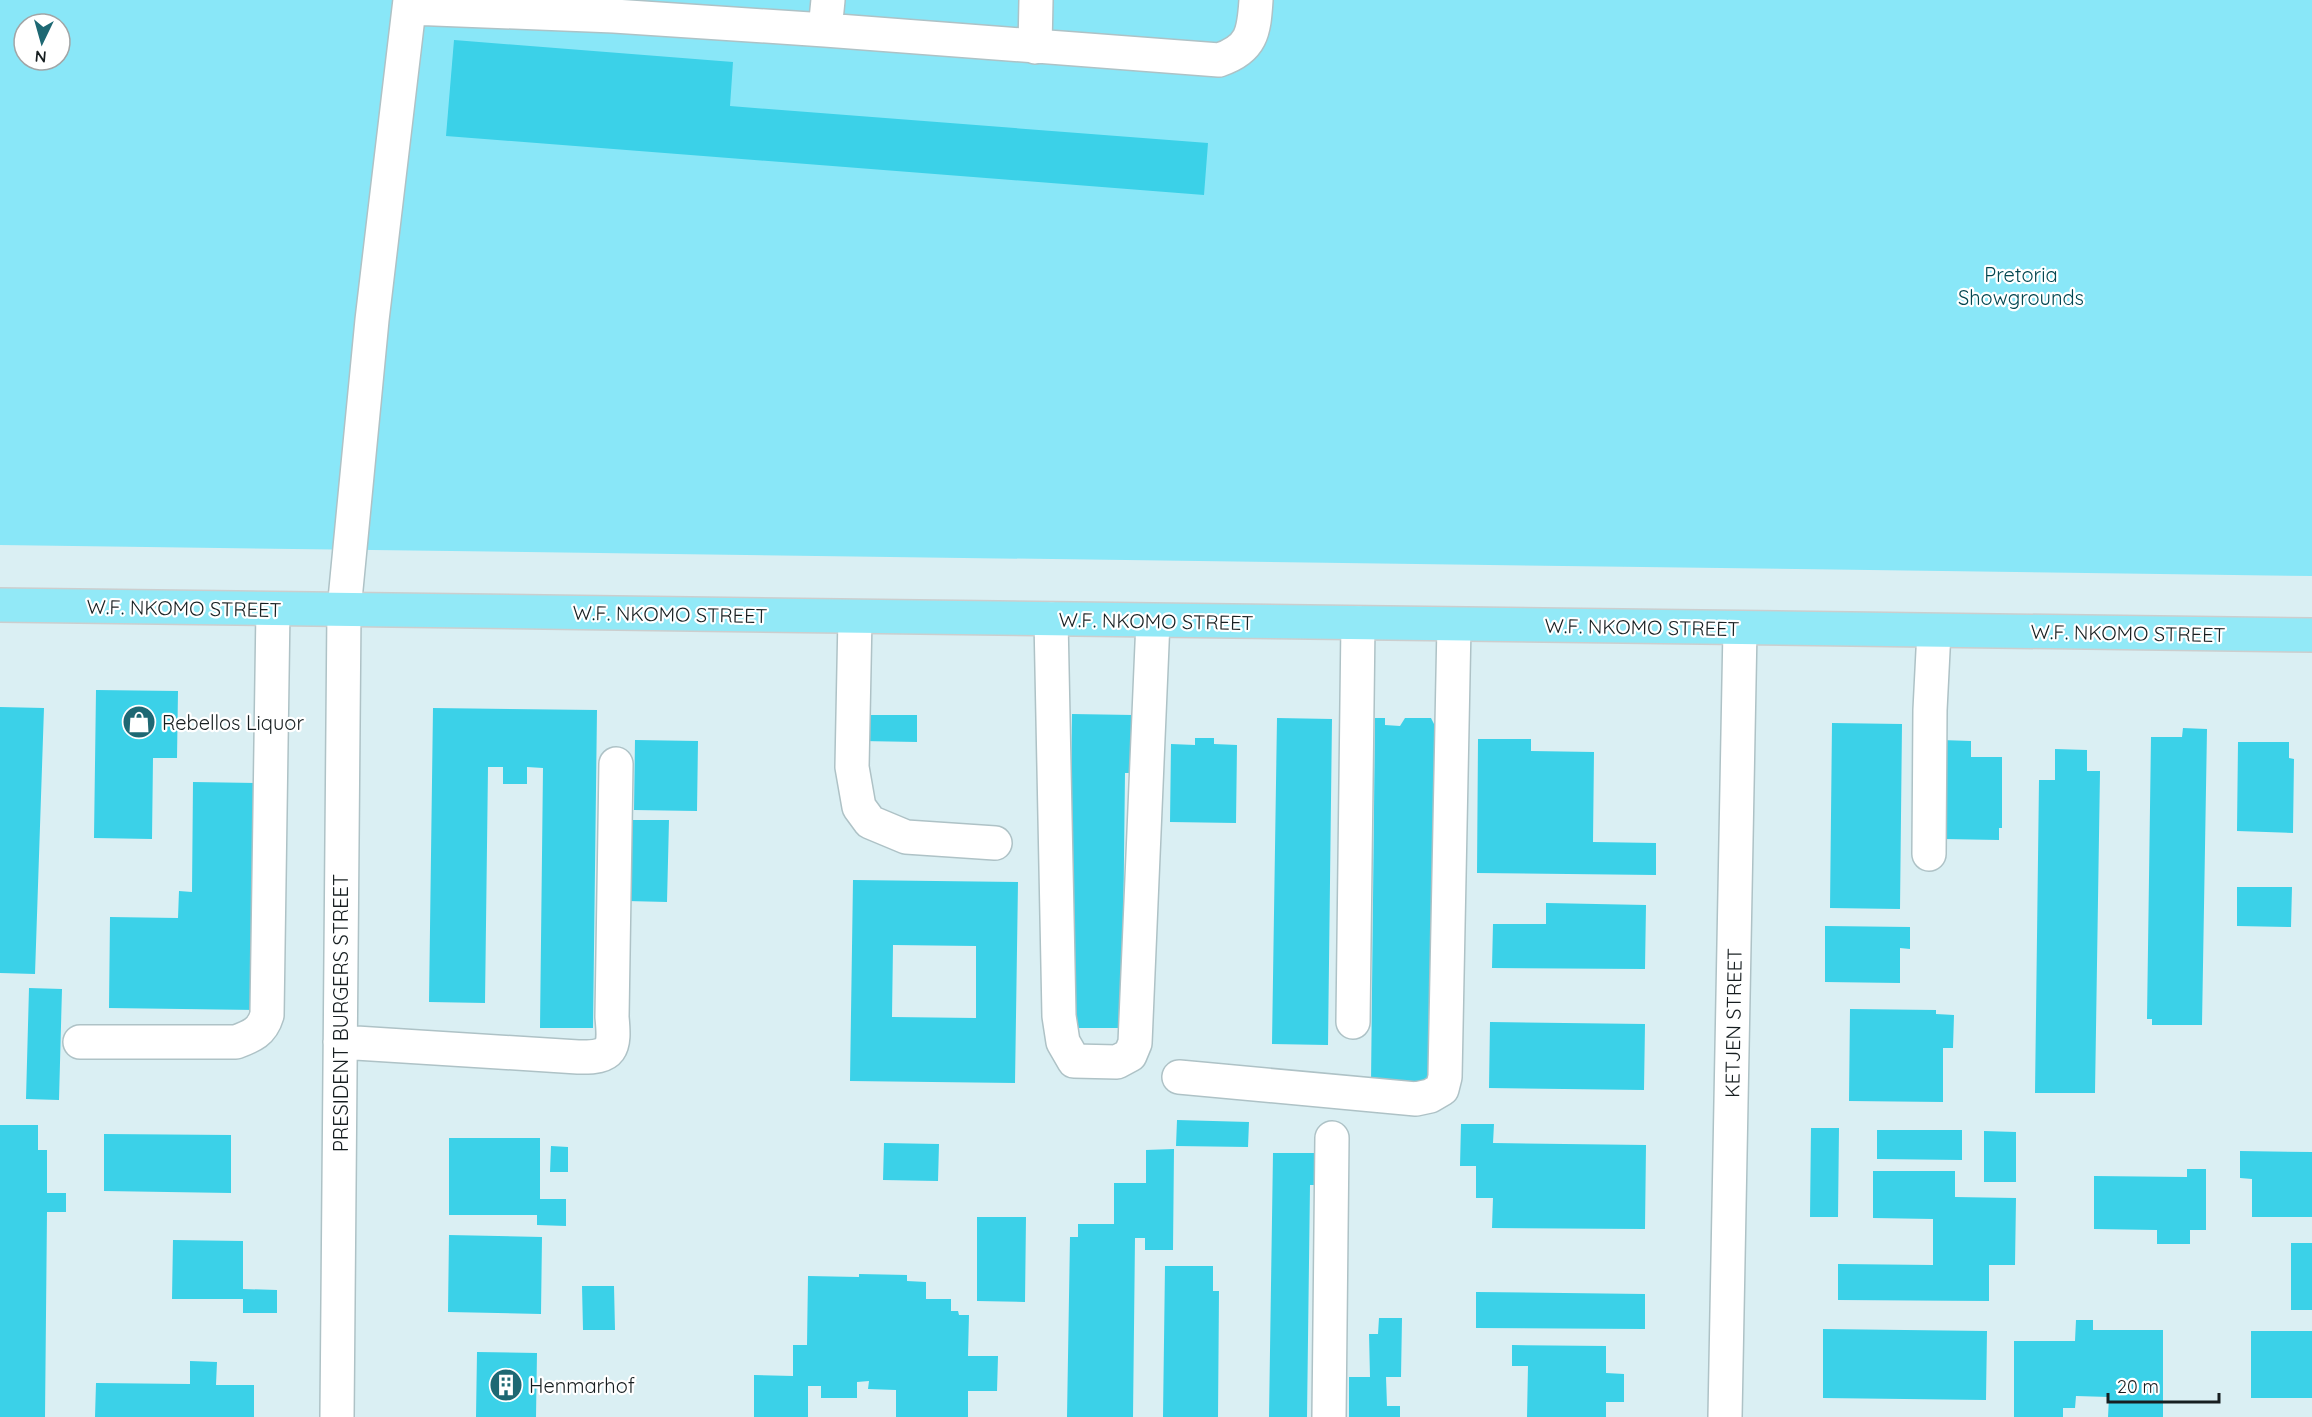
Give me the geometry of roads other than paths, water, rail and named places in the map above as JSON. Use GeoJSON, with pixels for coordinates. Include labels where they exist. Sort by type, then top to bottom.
{"type":"FeatureCollection","features":[{"type":"Feature","properties":{"kind":"main road","name":"W.F. NKOMO STREET"},"geometry":{"type":"LineString","coordinates":[[0,605],[2312,635]]}},
{"type":"Feature","properties":{"kind":"street"},"geometry":{"type":"LineString","coordinates":[[1035,47],[1036,0]]}},
{"type":"Feature","properties":{"kind":"street"},"geometry":{"type":"LineString","coordinates":[[410,4],[826,15],[1035,47],[1219,60],[1240,51],[1249,39],[1255,26],[1256,0]]}},
{"type":"Feature","properties":{"kind":"street","name":"PRESIDENT BURGERS STREET"},"geometry":{"type":"LineString","coordinates":[[337,1417],[344,610],[372,320],[410,4]]}},
{"type":"Feature","properties":{"kind":"street"},"geometry":{"type":"LineString","coordinates":[[80,1041],[236,1042],[255,1036],[264,1025],[267,1015],[273,609]]}},
{"type":"Feature","properties":{"kind":"street"},"geometry":{"type":"LineString","coordinates":[[855,617],[852,767],[859,807],[870,822],[906,837],[995,843]]}},
{"type":"Feature","properties":{"kind":"street"},"geometry":{"type":"LineString","coordinates":[[1051,619],[1059,1016],[1063,1042],[1074,1061],[1117,1062],[1130,1055],[1135,1043],[1153,621]]}},
{"type":"Feature","properties":{"kind":"street"},"geometry":{"type":"LineString","coordinates":[[1353,1022],[1358,623]]}},
{"type":"Feature","properties":{"kind":"street"},"geometry":{"type":"LineString","coordinates":[[1179,1077],[1416,1099],[1430,1096],[1442,1089],[1445,1077],[1454,625]]}},
{"type":"Feature","properties":{"kind":"street","name":"KETJEN STREET"},"geometry":{"type":"LineString","coordinates":[[1725,1417],[1740,628]]}},
{"type":"Feature","properties":{"kind":"street"},"geometry":{"type":"LineString","coordinates":[[1929,854],[1930,710],[1934,631]]}},
{"type":"Feature","properties":{"kind":"street"},"geometry":{"type":"LineString","coordinates":[[340,1042],[578,1057],[597,1057],[607,1052],[614,1040],[612,1017],[616,764]]}},
{"type":"Feature","properties":{"kind":"street"},"geometry":{"type":"LineString","coordinates":[[1329,1417],[1332,1138]]}},
{"type":"Feature","properties":{"kind":"place","name":"Rebellos Liquor"},"geometry":{"type":"Point","coordinates":[139,722]}},
{"type":"Feature","properties":{"kind":"place","name":"Henmarhof"},"geometry":{"type":"Point","coordinates":[506,1385]}},
{"type":"Feature","properties":{"kind":"park label","name":"Pretoria Showgrounds"},"geometry":{"type":"Point","coordinates":[2021,286]}}]}
